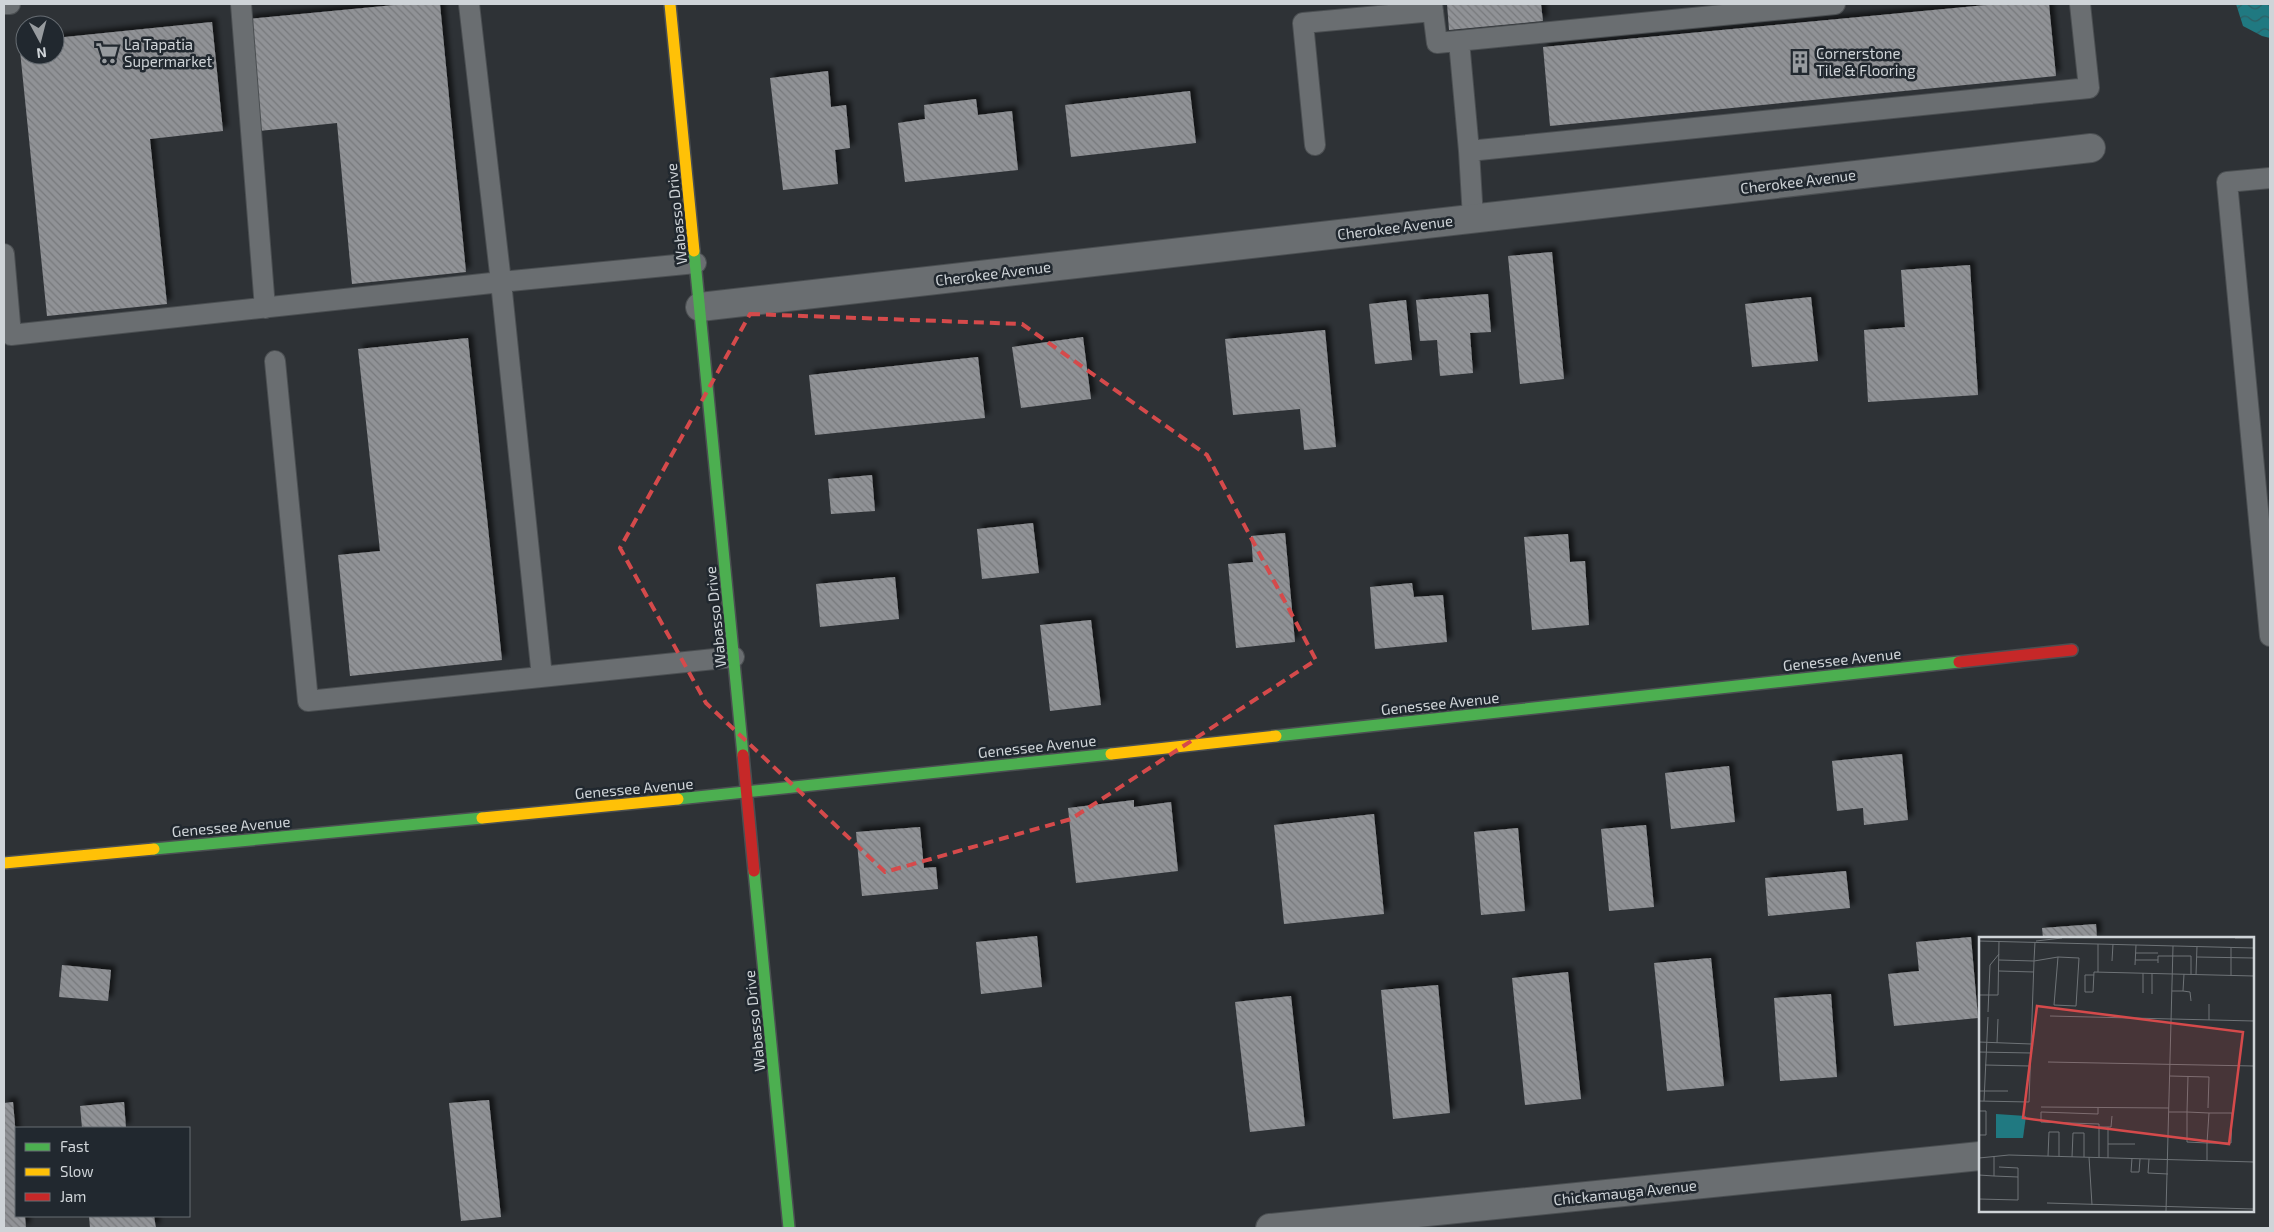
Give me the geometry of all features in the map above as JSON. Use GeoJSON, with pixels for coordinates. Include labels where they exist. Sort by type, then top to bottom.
{"type":"FeatureCollection","features":[{"type":"Feature","properties":{"kind":"street","name":"Wabasso Drive"},"geometry":{"type":"LineString","coordinates":[[670,4],[789,1228]]}},
{"type":"Feature","properties":{"kind":"street","name":"Cherokee Avenue"},"geometry":{"type":"LineString","coordinates":[[700,307],[2091,148]]}},
{"type":"Feature","properties":{"kind":"street","name":"Genessee Avenue"},"geometry":{"type":"LineString","coordinates":[[4,863],[747,793],[2072,650]]}},
{"type":"Feature","properties":{"kind":"street","name":"Chickamauga Avenue"},"geometry":{"type":"LineString","coordinates":[[1270,1228],[1979,1156]]}},
{"type":"Feature","properties":{"kind":"lane"},"geometry":{"type":"LineString","coordinates":[[4,4],[10,4]]}},
{"type":"Feature","properties":{"kind":"lane"},"geometry":{"type":"LineString","coordinates":[[241,4],[265,308]]}},
{"type":"Feature","properties":{"kind":"lane"},"geometry":{"type":"LineString","coordinates":[[469,4],[502,282],[542,677]]}},
{"type":"Feature","properties":{"kind":"lane"},"geometry":{"type":"LineString","coordinates":[[1315,145],[1303,23],[1334,12],[1433,8],[1436,43],[1835,4]]}},
{"type":"Feature","properties":{"kind":"lane"},"geometry":{"type":"LineString","coordinates":[[1468,151],[2089,88],[2080,4]]}},
{"type":"Feature","properties":{"kind":"lane"},"geometry":{"type":"LineString","coordinates":[[1459,41],[1472,218]]}},
{"type":"Feature","properties":{"kind":"lane"},"geometry":{"type":"LineString","coordinates":[[2270,178],[2227,182],[2268,577],[2270,636]]}},
{"type":"Feature","properties":{"kind":"lane"},"geometry":{"type":"LineString","coordinates":[[4,254],[11,335],[696,263]]}},
{"type":"Feature","properties":{"kind":"lane"},"geometry":{"type":"LineString","coordinates":[[275,362],[308,701],[734,658]]}},
{"type":"Feature","properties":{"kind":"highlighted area"},"geometry":{"type":"Polygon","coordinates":[[[750,314],[1022,324],[1207,455],[1316,660],[1071,819],[885,872],[706,703],[620,548],[750,314]]]}},
{"type":"Feature","properties":{"kind":"water"},"geometry":{"type":"Polygon","coordinates":[[[2236,4],[2270,4],[2270,38],[2243,26],[2236,4]]]}},
{"type":"Feature","properties":{"kind":"building"},"geometry":{"type":"Polygon","coordinates":[[[405,4],[440,4],[466,272],[352,284],[337,123],[259,131],[248,19],[405,4]]]}},
{"type":"Feature","properties":{"kind":"building"},"geometry":{"type":"Polygon","coordinates":[[[1447,4],[1541,4],[1543,21],[1449,30],[1447,4]]]}},
{"type":"Feature","properties":{"kind":"building","name":"Cornerstone Tile & Flooring"},"geometry":{"type":"Polygon","coordinates":[[[1997,4],[2049,4],[2056,76],[1550,126],[1543,47],[1997,4]]]}},
{"type":"Feature","properties":{"kind":"building"},"geometry":{"type":"Polygon","coordinates":[[[212,22],[223,131],[150,139],[167,304],[47,316],[21,65],[65,65],[65,37],[212,22]]]}},
{"type":"Feature","properties":{"kind":"building"},"geometry":{"type":"Polygon","coordinates":[[[828,71],[831,107],[846,105],[850,148],[835,150],[838,184],[783,190],[770,78],[828,71]]]}},
{"type":"Feature","properties":{"kind":"building"},"geometry":{"type":"Polygon","coordinates":[[[1190,91],[1196,143],[1071,157],[1065,105],[1190,91]]]}},
{"type":"Feature","properties":{"kind":"building"},"geometry":{"type":"Polygon","coordinates":[[[976,99],[978,115],[1012,111],[1018,170],[905,182],[898,123],[925,119],[924,105],[976,99]]]}},
{"type":"Feature","properties":{"kind":"building"},"geometry":{"type":"Polygon","coordinates":[[[1552,252],[1564,379],[1520,384],[1508,256],[1552,252]]]}},
{"type":"Feature","properties":{"kind":"building"},"geometry":{"type":"Polygon","coordinates":[[[1970,265],[1978,395],[1868,402],[1864,330],[1905,327],[1901,270],[1970,265]]]}},
{"type":"Feature","properties":{"kind":"building"},"geometry":{"type":"Polygon","coordinates":[[[1488,294],[1491,332],[1470,333],[1473,373],[1440,376],[1437,340],[1420,341],[1416,300],[1488,294]]]}},
{"type":"Feature","properties":{"kind":"building"},"geometry":{"type":"Polygon","coordinates":[[[1811,297],[1818,361],[1752,367],[1745,304],[1811,297]]]}},
{"type":"Feature","properties":{"kind":"building"},"geometry":{"type":"Polygon","coordinates":[[[1406,300],[1412,360],[1375,364],[1369,304],[1406,300]]]}},
{"type":"Feature","properties":{"kind":"building"},"geometry":{"type":"Polygon","coordinates":[[[1325,330],[1336,447],[1304,450],[1300,409],[1233,415],[1225,339],[1325,330]]]}},
{"type":"Feature","properties":{"kind":"building"},"geometry":{"type":"Polygon","coordinates":[[[1083,337],[1091,399],[1021,408],[1012,347],[1083,337]]]}},
{"type":"Feature","properties":{"kind":"building"},"geometry":{"type":"Polygon","coordinates":[[[468,338],[502,660],[350,676],[338,555],[380,551],[358,349],[468,338]]]}},
{"type":"Feature","properties":{"kind":"building"},"geometry":{"type":"Polygon","coordinates":[[[978,357],[985,418],[815,435],[809,375],[978,357]]]}},
{"type":"Feature","properties":{"kind":"building"},"geometry":{"type":"Polygon","coordinates":[[[872,475],[875,511],[831,514],[828,479],[872,475]]]}},
{"type":"Feature","properties":{"kind":"building"},"geometry":{"type":"Polygon","coordinates":[[[1033,523],[1039,573],[982,579],[977,529],[1033,523]]]}},
{"type":"Feature","properties":{"kind":"building"},"geometry":{"type":"Polygon","coordinates":[[[1285,533],[1295,642],[1236,648],[1228,564],[1253,562],[1251,536],[1285,533]]]}},
{"type":"Feature","properties":{"kind":"building"},"geometry":{"type":"Polygon","coordinates":[[[1568,534],[1570,562],[1585,561],[1589,625],[1532,630],[1524,537],[1568,534]]]}},
{"type":"Feature","properties":{"kind":"building"},"geometry":{"type":"Polygon","coordinates":[[[895,577],[899,619],[820,627],[816,584],[895,577]]]}},
{"type":"Feature","properties":{"kind":"building"},"geometry":{"type":"Polygon","coordinates":[[[1412,583],[1414,597],[1443,595],[1447,642],[1375,649],[1370,587],[1412,583]]]}},
{"type":"Feature","properties":{"kind":"building"},"geometry":{"type":"Polygon","coordinates":[[[1091,620],[1101,705],[1050,711],[1040,625],[1091,620]]]}},
{"type":"Feature","properties":{"kind":"building"},"geometry":{"type":"Polygon","coordinates":[[[1902,754],[1908,820],[1864,825],[1863,808],[1837,811],[1832,761],[1902,754]]]}},
{"type":"Feature","properties":{"kind":"building"},"geometry":{"type":"Polygon","coordinates":[[[1729,766],[1735,822],[1671,829],[1665,773],[1729,766]]]}},
{"type":"Feature","properties":{"kind":"building"},"geometry":{"type":"Polygon","coordinates":[[[1134,800],[1134,807],[1171,802],[1178,871],[1076,883],[1068,808],[1134,800]]]}},
{"type":"Feature","properties":{"kind":"building"},"geometry":{"type":"Polygon","coordinates":[[[1374,814],[1384,914],[1284,924],[1274,825],[1374,814]]]}},
{"type":"Feature","properties":{"kind":"building"},"geometry":{"type":"Polygon","coordinates":[[[1646,825],[1654,907],[1609,911],[1601,829],[1646,825]]]}},
{"type":"Feature","properties":{"kind":"building"},"geometry":{"type":"Polygon","coordinates":[[[920,827],[924,868],[936,867],[938,889],[862,896],[856,832],[920,827]]]}},
{"type":"Feature","properties":{"kind":"building"},"geometry":{"type":"Polygon","coordinates":[[[1518,828],[1525,911],[1481,915],[1474,832],[1518,828]]]}},
{"type":"Feature","properties":{"kind":"building"},"geometry":{"type":"Polygon","coordinates":[[[1846,871],[1850,908],[1768,916],[1765,878],[1846,871]]]}},
{"type":"Feature","properties":{"kind":"building"},"geometry":{"type":"Polygon","coordinates":[[[2096,924],[2097,937],[2043,937],[2042,928],[2096,924]]]}},
{"type":"Feature","properties":{"kind":"building"},"geometry":{"type":"Polygon","coordinates":[[[1037,936],[1042,987],[981,994],[976,942],[1037,936]]]}},
{"type":"Feature","properties":{"kind":"building"},"geometry":{"type":"Polygon","coordinates":[[[1971,937],[1978,1018],[1894,1026],[1888,974],[1919,971],[1916,942],[1971,937]]]}},
{"type":"Feature","properties":{"kind":"building"},"geometry":{"type":"Polygon","coordinates":[[[1711,958],[1724,1086],[1667,1091],[1654,963],[1711,958]]]}},
{"type":"Feature","properties":{"kind":"building"},"geometry":{"type":"Polygon","coordinates":[[[62,965],[111,970],[108,1001],[59,997],[62,965]]]}},
{"type":"Feature","properties":{"kind":"building"},"geometry":{"type":"Polygon","coordinates":[[[1568,972],[1581,1099],[1525,1105],[1512,978],[1568,972]]]}},
{"type":"Feature","properties":{"kind":"building"},"geometry":{"type":"Polygon","coordinates":[[[1438,985],[1450,1113],[1393,1119],[1381,990],[1438,985]]]}},
{"type":"Feature","properties":{"kind":"building"},"geometry":{"type":"Polygon","coordinates":[[[1831,994],[1837,1077],[1780,1081],[1774,998],[1831,994]]]}},
{"type":"Feature","properties":{"kind":"building"},"geometry":{"type":"Polygon","coordinates":[[[1291,996],[1305,1126],[1250,1132],[1235,1002],[1291,996]]]}},
{"type":"Feature","properties":{"kind":"building"},"geometry":{"type":"Polygon","coordinates":[[[489,1100],[501,1217],[461,1221],[449,1103],[489,1100]]]}},
{"type":"Feature","properties":{"kind":"building"},"geometry":{"type":"Polygon","coordinates":[[[13,1102],[15,1127],[15,1217],[25,1217],[26,1228],[4,1228],[4,1103],[13,1102]]]}},
{"type":"Feature","properties":{"kind":"building"},"geometry":{"type":"Polygon","coordinates":[[[124,1102],[126,1127],[82,1127],[80,1106],[124,1102]]]}},
{"type":"Feature","properties":{"kind":"building"},"geometry":{"type":"Polygon","coordinates":[[[89,1217],[154,1217],[156,1228],[90,1228],[89,1217]]]}},
{"type":"Feature","properties":{"kind":"traffic: fast"},"geometry":{"type":"LineString","coordinates":[[694,251],[743,755]]}},
{"type":"Feature","properties":{"kind":"traffic: fast"},"geometry":{"type":"LineString","coordinates":[[1276,736],[1959,662]]}},
{"type":"Feature","properties":{"kind":"traffic: fast"},"geometry":{"type":"LineString","coordinates":[[678,799],[1111,754]]}},
{"type":"Feature","properties":{"kind":"traffic: fast"},"geometry":{"type":"LineString","coordinates":[[154,849],[482,818]]}},
{"type":"Feature","properties":{"kind":"traffic: fast"},"geometry":{"type":"LineString","coordinates":[[754,871],[789,1228]]}},
{"type":"Feature","properties":{"kind":"traffic: slow"},"geometry":{"type":"LineString","coordinates":[[670,4],[694,251]]}},
{"type":"Feature","properties":{"kind":"traffic: slow"},"geometry":{"type":"LineString","coordinates":[[1111,754],[1276,736]]}},
{"type":"Feature","properties":{"kind":"traffic: slow"},"geometry":{"type":"LineString","coordinates":[[482,818],[678,799]]}},
{"type":"Feature","properties":{"kind":"traffic: slow"},"geometry":{"type":"LineString","coordinates":[[4,863],[154,849]]}},
{"type":"Feature","properties":{"kind":"traffic: jam"},"geometry":{"type":"LineString","coordinates":[[1959,662],[2072,650]]}},
{"type":"Feature","properties":{"kind":"traffic: jam"},"geometry":{"type":"LineString","coordinates":[[743,755],[754,871]]}},
{"type":"Feature","properties":{"kind":"place","name":"La Tapatia Supermarket"},"geometry":{"type":"Point","coordinates":[107,53]}},
{"type":"Feature","properties":{"kind":"place","name":"Cornerstone Tile & Flooring"},"geometry":{"type":"Point","coordinates":[1800,62]}}]}
